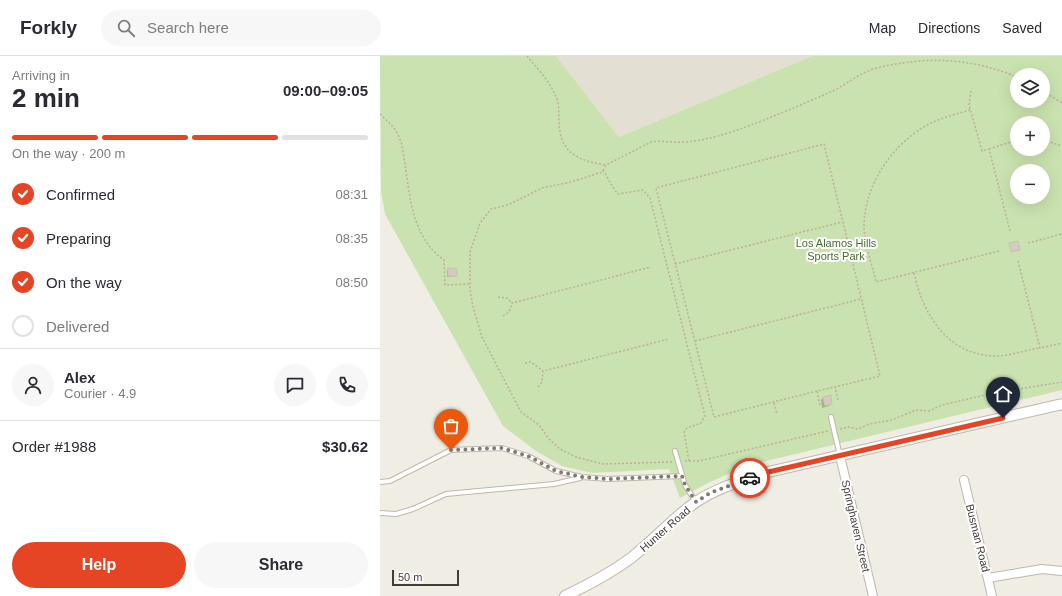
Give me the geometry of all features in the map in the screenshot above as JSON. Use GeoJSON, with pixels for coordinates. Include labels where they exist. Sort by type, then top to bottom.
{"type":"FeatureCollection","features":[{"type":"Feature","properties":{"kind":"street","name":"Hunter Road"},"geometry":{"type":"LineString","coordinates":[[565,596],[604,576],[632,557],[696,502],[714,492],[764,473],[1062,404]]}},
{"type":"Feature","properties":{"kind":"street","name":"Springhaven Street"},"geometry":{"type":"LineString","coordinates":[[840,456],[873,596]]}},
{"type":"Feature","properties":{"kind":"street","name":"Busman Road"},"geometry":{"type":"LineString","coordinates":[[964,480],[992,596]]}},
{"type":"Feature","properties":{"kind":"street"},"geometry":{"type":"LineString","coordinates":[[988,578],[1042,569],[1062,570]]}},
{"type":"Feature","properties":{"kind":"lane"},"geometry":{"type":"LineString","coordinates":[[831,416],[840,456]]}},
{"type":"Feature","properties":{"kind":"lane"},"geometry":{"type":"LineString","coordinates":[[380,482],[390,481],[451,450],[502,448],[528,456],[556,471],[582,477],[608,479],[682,476]]}},
{"type":"Feature","properties":{"kind":"lane"},"geometry":{"type":"LineString","coordinates":[[675,451],[685,485],[696,502]]}},
{"type":"Feature","properties":{"kind":"lane"},"geometry":{"type":"LineString","coordinates":[[380,513],[396,514],[412,509],[446,494],[554,484],[582,477]]}},
{"type":"Feature","properties":{"kind":"path"},"geometry":{"type":"LineString","coordinates":[[527,56],[550,86],[556,98],[560,109],[560,132],[567,147],[578,159],[606,165]]}},
{"type":"Feature","properties":{"kind":"path"},"geometry":{"type":"LineString","coordinates":[[1010,74],[998,69],[956,58],[933,57],[891,63],[872,69],[835,90],[741,129],[683,142],[658,140],[651,142],[606,165],[602,172],[588,178],[542,188],[508,204],[491,209],[480,223],[470,252],[469,284],[473,308],[482,337],[521,412],[539,425],[549,439],[560,449],[576,457],[603,464],[700,461],[848,427],[858,429],[869,424],[892,420],[916,410],[929,411],[942,405],[986,395],[1062,382]]}},
{"type":"Feature","properties":{"kind":"path"},"geometry":{"type":"LineString","coordinates":[[971,91],[969,105],[982,151],[1010,142]]}},
{"type":"Feature","properties":{"kind":"path"},"geometry":{"type":"LineString","coordinates":[[1050,95],[1062,103]]}},
{"type":"Feature","properties":{"kind":"path"},"geometry":{"type":"LineString","coordinates":[[970,110],[927,125],[905,141],[895,151],[883,166],[869,197],[864,226],[876,282],[999,250]]}},
{"type":"Feature","properties":{"kind":"path"},"geometry":{"type":"LineString","coordinates":[[380,114],[395,128],[400,139],[410,202],[414,216],[428,245],[444,260],[445,285],[469,284]]}},
{"type":"Feature","properties":{"kind":"path"},"geometry":{"type":"LineString","coordinates":[[1050,142],[1062,146]]}},
{"type":"Feature","properties":{"kind":"path"},"geometry":{"type":"LineString","coordinates":[[824,144],[880,376],[714,417],[675,264],[656,188],[824,144]]}},
{"type":"Feature","properties":{"kind":"path"},"geometry":{"type":"LineString","coordinates":[[989,149],[1010,231]]}},
{"type":"Feature","properties":{"kind":"path"},"geometry":{"type":"LineString","coordinates":[[603,170],[618,194],[643,190],[649,195],[705,416],[701,424],[687,428],[684,432],[689,461]]}},
{"type":"Feature","properties":{"kind":"path"},"geometry":{"type":"LineString","coordinates":[[675,264],[843,222]]}},
{"type":"Feature","properties":{"kind":"path"},"geometry":{"type":"LineString","coordinates":[[1028,243],[1062,234]]}},
{"type":"Feature","properties":{"kind":"path"},"geometry":{"type":"LineString","coordinates":[[1018,261],[1040,348]]}},
{"type":"Feature","properties":{"kind":"path"},"geometry":{"type":"LineString","coordinates":[[512,303],[651,267]]}},
{"type":"Feature","properties":{"kind":"path"},"geometry":{"type":"LineString","coordinates":[[914,272],[918,291],[928,314],[941,331],[963,348],[983,355],[995,356],[1062,343]]}},
{"type":"Feature","properties":{"kind":"path"},"geometry":{"type":"LineString","coordinates":[[498,298],[507,298],[512,303]]}},
{"type":"Feature","properties":{"kind":"path"},"geometry":{"type":"LineString","coordinates":[[695,341],[861,299]]}},
{"type":"Feature","properties":{"kind":"path"},"geometry":{"type":"LineString","coordinates":[[503,316],[510,312],[512,303]]}},
{"type":"Feature","properties":{"kind":"path"},"geometry":{"type":"LineString","coordinates":[[543,371],[669,339]]}},
{"type":"Feature","properties":{"kind":"path"},"geometry":{"type":"LineString","coordinates":[[525,363],[531,362],[543,371]]}},
{"type":"Feature","properties":{"kind":"path"},"geometry":{"type":"LineString","coordinates":[[538,387],[542,382],[543,371]]}},
{"type":"Feature","properties":{"kind":"path"},"geometry":{"type":"LineString","coordinates":[[835,387],[838,400]]}},
{"type":"Feature","properties":{"kind":"path"},"geometry":{"type":"LineString","coordinates":[[817,391],[820,405]]}},
{"type":"Feature","properties":{"kind":"path"},"geometry":{"type":"LineString","coordinates":[[774,402],[777,414]]}},
{"type":"Feature","properties":{"kind":"shaded area"},"geometry":{"type":"Polygon","coordinates":[[[556,56],[812,56],[619,137],[556,56]]]}},
{"type":"Feature","properties":{"kind":"green space","name":"Los Alamos Hills Sports Park"},"geometry":{"type":"Polygon","coordinates":[[[380,56],[556,56],[619,137],[812,56],[1062,56],[1062,390],[749,465],[708,483],[680,498],[669,469],[592,473],[562,466],[536,451],[503,426],[385,214],[381,191],[380,56]]]}},
{"type":"Feature","properties":{"kind":"building"},"geometry":{"type":"Polygon","coordinates":[[[1018,241],[1020,250],[1011,252],[1009,243],[1018,241]]]}},
{"type":"Feature","properties":{"kind":"building"},"geometry":{"type":"Polygon","coordinates":[[[448,268],[457,269],[457,276],[448,276],[448,268]]]}},
{"type":"Feature","properties":{"kind":"building"},"geometry":{"type":"Polygon","coordinates":[[[831,395],[832,404],[825,406],[823,397],[831,395]]]}},
{"type":"Feature","properties":{"kind":"way so far"},"geometry":{"type":"LineString","coordinates":[[451,450],[484,450],[502,448],[528,456],[556,471],[582,477],[608,479],[682,476],[685,485],[696,502],[710,493],[750,478]]}},
{"type":"Feature","properties":{"kind":"route"},"geometry":{"type":"LineString","coordinates":[[750,478],[764,473],[1003,418]]}}]}
